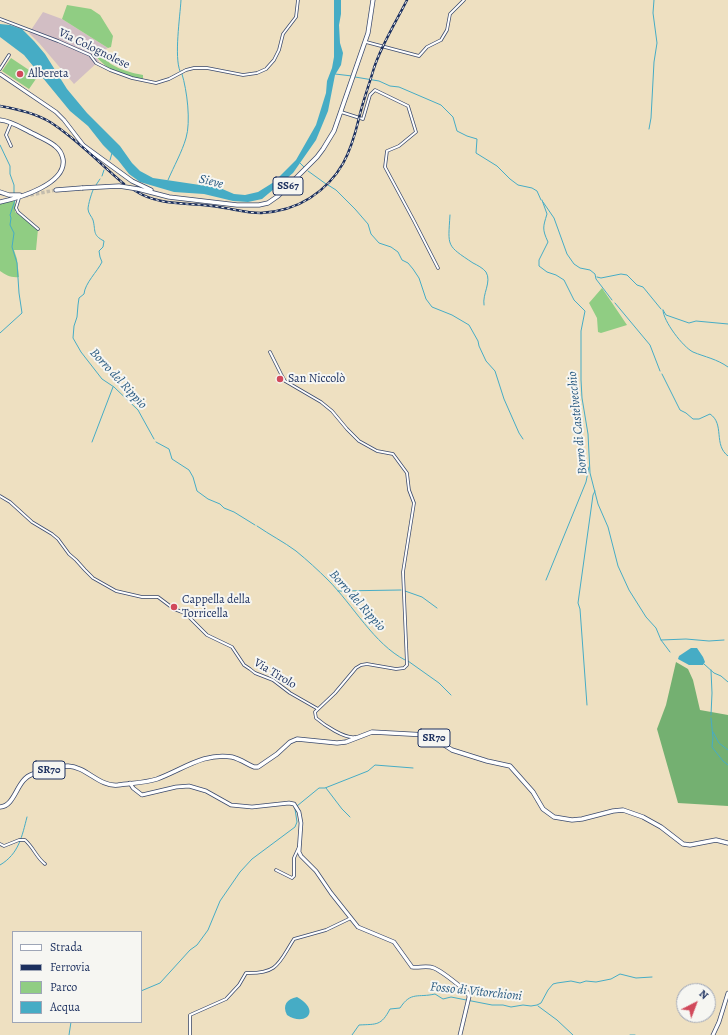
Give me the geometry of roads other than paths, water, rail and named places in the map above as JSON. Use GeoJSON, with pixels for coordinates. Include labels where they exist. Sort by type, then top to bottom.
{"type":"FeatureCollection","features":[{"type":"Feature","properties":{"kind":"main road","name":"SS67"},"geometry":{"type":"LineString","coordinates":[[56,190],[119,186],[169,197],[237,205],[259,205],[273,200],[308,167],[324,149],[334,131],[366,42],[370,25],[372,0]]}},
{"type":"Feature","properties":{"kind":"main road"},"geometry":{"type":"LineString","coordinates":[[0,74],[56,112],[84,146],[132,181],[169,197]]}},
{"type":"Feature","properties":{"kind":"main road"},"geometry":{"type":"LineString","coordinates":[[0,120],[11,123],[55,146],[62,155],[63,162],[62,168],[56,178],[27,194],[0,202]]}},
{"type":"Feature","properties":{"kind":"main road"},"geometry":{"type":"LineString","coordinates":[[0,192],[17,196],[27,194]]}},
{"type":"Feature","properties":{"kind":"main road","name":"SR70"},"geometry":{"type":"LineString","coordinates":[[0,807],[8,804],[20,784],[27,776],[59,767],[68,766],[78,769],[108,784],[117,785],[159,778],[208,757],[232,757],[254,767],[258,767],[277,754],[290,742],[297,739],[337,743],[346,742],[372,732],[432,736],[452,750],[487,761],[510,766],[532,792],[543,809],[554,817],[572,820],[582,819],[623,810],[643,817],[661,827],[683,844],[690,845],[716,840],[728,843]]}},
{"type":"Feature","properties":{"kind":"main road"},"geometry":{"type":"LineString","coordinates":[[130,783],[133,788],[142,795],[176,787],[189,786],[206,791],[231,805],[252,807],[289,803],[294,804],[299,812],[302,828],[299,847],[301,856],[321,877],[331,893],[358,927],[394,942],[412,966],[418,968],[435,968],[465,991],[470,997],[460,1035]]}},
{"type":"Feature","properties":{"kind":"main road"},"geometry":{"type":"LineString","coordinates":[[713,1035],[719,1022],[728,993]]}},
{"type":"Feature","properties":{"kind":"street","name":"Via Colognolese"},"geometry":{"type":"LineString","coordinates":[[0,20],[58,41],[90,55],[96,63],[110,70],[132,78],[156,83],[194,68],[207,68],[243,75],[257,73],[266,69],[274,60],[279,50],[285,30],[296,17],[298,0]]}},
{"type":"Feature","properties":{"kind":"street"},"geometry":{"type":"LineString","coordinates":[[366,42],[419,56],[427,47],[437,43],[445,35],[448,30],[450,14],[464,0]]}},
{"type":"Feature","properties":{"kind":"street"},"geometry":{"type":"LineString","coordinates":[[0,69],[9,55]]}},
{"type":"Feature","properties":{"kind":"street"},"geometry":{"type":"LineString","coordinates":[[341,112],[363,119],[370,95],[375,90],[408,106],[416,132],[399,146],[388,151],[385,167],[438,268]]}},
{"type":"Feature","properties":{"kind":"street"},"geometry":{"type":"LineString","coordinates":[[11,123],[6,135],[11,146]]}},
{"type":"Feature","properties":{"kind":"street"},"geometry":{"type":"LineString","coordinates":[[16,198],[16,208],[18,212],[38,229]]}},
{"type":"Feature","properties":{"kind":"street"},"geometry":{"type":"LineString","coordinates":[[270,352],[280,374],[285,381],[321,402],[332,411],[359,441],[377,451],[393,454],[407,473],[409,490],[414,503],[403,572],[407,665],[401,669],[367,664],[361,665],[356,668],[336,693],[315,712],[315,716],[320,721],[341,734],[351,737],[356,736],[357,738]]}},
{"type":"Feature","properties":{"kind":"street","name":"Via Tirolo"},"geometry":{"type":"LineString","coordinates":[[0,496],[10,502],[32,522],[58,539],[69,554],[93,578],[116,591],[141,597],[158,597],[185,613],[207,635],[232,647],[244,665],[250,670],[274,680],[290,693],[318,709]]}},
{"type":"Feature","properties":{"kind":"street"},"geometry":{"type":"LineString","coordinates":[[0,844],[4,846],[19,840],[25,840],[35,850],[45,864]]}},
{"type":"Feature","properties":{"kind":"street"},"geometry":{"type":"LineString","coordinates":[[276,870],[292,878],[294,876],[294,858],[299,847]]}},
{"type":"Feature","properties":{"kind":"street"},"geometry":{"type":"LineString","coordinates":[[190,1035],[190,1015],[226,999],[236,989],[246,973],[268,971],[282,960],[294,939],[326,930],[351,918]]}},
{"type":"Feature","properties":{"kind":"water","name":"Sieve"},"geometry":{"type":"Polygon","coordinates":[[[334,0],[341,0],[339,25],[340,43],[343,53],[341,65],[335,75],[328,111],[316,140],[293,173],[262,199],[248,202],[233,201],[204,194],[174,192],[140,182],[129,174],[88,126],[70,111],[24,55],[0,37],[0,24],[10,25],[22,29],[45,54],[67,89],[87,113],[120,146],[132,163],[140,171],[153,178],[220,188],[234,194],[245,195],[258,192],[274,182],[296,160],[316,125],[326,93],[327,81],[334,57],[334,0]]]}},
{"type":"Feature","properties":{"kind":"water"},"geometry":{"type":"Polygon","coordinates":[[[691,648],[697,648],[705,662],[703,665],[689,665],[678,659],[679,656],[691,648]]]}},
{"type":"Feature","properties":{"kind":"water"},"geometry":{"type":"Polygon","coordinates":[[[297,997],[309,1007],[310,1012],[305,1018],[294,1018],[287,1015],[285,1008],[286,1003],[297,997]]]}},
{"type":"Feature","properties":{"kind":"waterway"},"geometry":{"type":"LineString","coordinates":[[180,71],[178,65],[177,47],[181,0]]}},
{"type":"Feature","properties":{"kind":"waterway"},"geometry":{"type":"LineString","coordinates":[[649,129],[654,62],[657,43],[653,13],[654,0]]}},
{"type":"Feature","properties":{"kind":"waterway"},"geometry":{"type":"LineString","coordinates":[[168,180],[186,138],[188,124],[188,106],[182,74]]}},
{"type":"Feature","properties":{"kind":"waterway"},"geometry":{"type":"LineString","coordinates":[[335,74],[352,76]]}},
{"type":"Feature","properties":{"kind":"waterway"},"geometry":{"type":"LineString","coordinates":[[355,77],[379,81],[390,86],[399,87],[441,105],[453,117],[457,131],[477,139],[476,153],[497,166],[518,185],[532,188],[537,191],[541,200]]}},
{"type":"Feature","properties":{"kind":"waterway"},"geometry":{"type":"LineString","coordinates":[[0,145],[10,166],[14,193]]}},
{"type":"Feature","properties":{"kind":"waterway","name":"Borro del Rippio"},"geometry":{"type":"LineString","coordinates":[[110,160],[112,153]]}},
{"type":"Feature","properties":{"kind":"waterway"},"geometry":{"type":"LineString","coordinates":[[299,162],[304,167]]}},
{"type":"Feature","properties":{"kind":"waterway","name":"Borro del Rippio"},"geometry":{"type":"LineString","coordinates":[[102,176],[104,170]]}},
{"type":"Feature","properties":{"kind":"waterway"},"geometry":{"type":"LineString","coordinates":[[308,171],[326,184]]}},
{"type":"Feature","properties":{"kind":"waterway","name":"Borro del Rippio"},"geometry":{"type":"LineString","coordinates":[[96,185],[100,179]]}},
{"type":"Feature","properties":{"kind":"waterway"},"geometry":{"type":"LineString","coordinates":[[328,185],[336,190],[355,209],[368,224],[371,234],[379,243],[391,247],[398,252],[402,260],[408,263],[419,278],[426,299],[432,307],[452,315],[469,325],[478,341],[486,361],[495,371],[504,399],[523,439]]}},
{"type":"Feature","properties":{"kind":"waterway","name":"Borro del Rippio"},"geometry":{"type":"LineString","coordinates":[[94,188],[88,209],[93,220],[96,235],[104,241],[103,247],[99,251],[102,262],[89,282],[84,294],[79,298],[73,338],[81,352],[102,379],[114,387],[138,410],[154,439]]}},
{"type":"Feature","properties":{"kind":"waterway"},"geometry":{"type":"LineString","coordinates":[[0,333],[22,313],[17,263],[12,247],[14,233],[10,225],[10,215],[15,200]]}},
{"type":"Feature","properties":{"kind":"waterway","name":"Borro di Castelvecchio"},"geometry":{"type":"LineString","coordinates":[[542,200],[547,214],[544,228],[548,242],[539,260],[539,266],[547,272],[564,280],[574,300],[585,311],[581,331],[582,398],[588,434],[590,473],[598,504],[608,527],[618,566],[629,590],[646,617],[656,628],[661,640],[670,652]]}},
{"type":"Feature","properties":{"kind":"waterway"},"geometry":{"type":"LineString","coordinates":[[543,202],[554,218],[567,254],[574,264],[580,268],[590,270],[595,274],[596,279],[612,300]]}},
{"type":"Feature","properties":{"kind":"waterway"},"geometry":{"type":"LineString","coordinates":[[450,215],[449,240],[453,248],[483,269],[488,276],[484,305]]}},
{"type":"Feature","properties":{"kind":"waterway"},"geometry":{"type":"LineString","coordinates":[[597,277],[601,278],[621,274],[627,275],[637,285],[643,287],[661,309]]}},
{"type":"Feature","properties":{"kind":"waterway"},"geometry":{"type":"LineString","coordinates":[[615,303],[650,345],[660,371]]}},
{"type":"Feature","properties":{"kind":"waterway"},"geometry":{"type":"LineString","coordinates":[[663,310],[670,327],[684,345],[693,352],[711,358],[728,367]]}},
{"type":"Feature","properties":{"kind":"waterway"},"geometry":{"type":"LineString","coordinates":[[663,310],[666,315],[689,323],[696,321],[728,324]]}},
{"type":"Feature","properties":{"kind":"waterway"},"geometry":{"type":"LineString","coordinates":[[662,374],[680,410],[693,419],[699,419],[710,414],[714,418],[717,423],[721,446],[728,456]]}},
{"type":"Feature","properties":{"kind":"waterway"},"geometry":{"type":"LineString","coordinates":[[92,442],[113,387]]}},
{"type":"Feature","properties":{"kind":"waterway","name":"Borro del Rippio"},"geometry":{"type":"LineString","coordinates":[[156,442],[169,449],[172,459],[189,470],[193,477],[197,491],[208,499],[220,504],[224,508],[234,512],[255,525]]}},
{"type":"Feature","properties":{"kind":"waterway"},"geometry":{"type":"LineString","coordinates":[[546,580],[586,482],[589,467]]}},
{"type":"Feature","properties":{"kind":"waterway"},"geometry":{"type":"LineString","coordinates":[[587,705],[580,609],[578,603],[593,495],[595,491]]}},
{"type":"Feature","properties":{"kind":"waterway","name":"Borro del Rippio"},"geometry":{"type":"LineString","coordinates":[[257,526],[300,554],[328,580],[383,644],[405,660]]}},
{"type":"Feature","properties":{"kind":"waterway"},"geometry":{"type":"LineString","coordinates":[[338,591],[401,590]]}},
{"type":"Feature","properties":{"kind":"waterway"},"geometry":{"type":"LineString","coordinates":[[405,591],[422,597],[437,608]]}},
{"type":"Feature","properties":{"kind":"waterway"},"geometry":{"type":"LineString","coordinates":[[661,640],[724,640]]}},
{"type":"Feature","properties":{"kind":"waterway","name":"Borro del Rippio"},"geometry":{"type":"LineString","coordinates":[[408,661],[439,683],[451,695]]}},
{"type":"Feature","properties":{"kind":"waterway"},"geometry":{"type":"LineString","coordinates":[[704,664],[728,682]]}},
{"type":"Feature","properties":{"kind":"waterway"},"geometry":{"type":"LineString","coordinates":[[711,670],[711,715]]}},
{"type":"Feature","properties":{"kind":"waterway"},"geometry":{"type":"LineString","coordinates":[[711,718],[713,738],[712,747],[728,765]]}},
{"type":"Feature","properties":{"kind":"waterway"},"geometry":{"type":"LineString","coordinates":[[713,732],[719,743],[728,750]]}},
{"type":"Feature","properties":{"kind":"waterway"},"geometry":{"type":"LineString","coordinates":[[297,806],[319,788],[325,788],[368,771],[375,765],[413,768]]}},
{"type":"Feature","properties":{"kind":"waterway"},"geometry":{"type":"LineString","coordinates":[[326,788],[350,817]]}},
{"type":"Feature","properties":{"kind":"waterway"},"geometry":{"type":"LineString","coordinates":[[142,991],[160,983],[190,950],[197,945],[208,930],[220,901],[240,872],[252,859],[295,827],[297,822],[295,809]]}},
{"type":"Feature","properties":{"kind":"waterway"},"geometry":{"type":"LineString","coordinates":[[0,865],[12,856],[16,850],[27,817]]}},
{"type":"Feature","properties":{"kind":"waterway","name":"Fosso di Vitorchioni"},"geometry":{"type":"LineString","coordinates":[[352,1035],[359,1025],[378,1023],[384,1019],[390,1009],[400,1008],[408,999],[415,996],[435,994],[443,999],[451,997],[492,1005],[511,1007],[523,1005],[531,1006],[541,1003],[548,990],[553,984],[557,983],[571,981],[580,983],[586,981],[596,982],[611,979],[620,974],[636,978],[652,977]]}},
{"type":"Feature","properties":{"kind":"waterway"},"geometry":{"type":"LineString","coordinates":[[538,1006],[557,1020],[573,1035]]}},
{"type":"Feature","properties":{"kind":"waterway"},"geometry":{"type":"LineString","coordinates":[[69,1035],[71,1023]]}},
{"type":"Feature","properties":{"kind":"waterway"},"geometry":{"type":"LineString","coordinates":[[630,1035],[635,1035]]}},
{"type":"Feature","properties":{"kind":"tunnel"},"geometry":{"type":"LineString","coordinates":[[25,196],[56,190]]}},
{"type":"Feature","properties":{"kind":"railway"},"geometry":{"type":"LineString","coordinates":[[134,190],[164,202],[208,206],[256,213],[280,210],[299,204],[310,198],[330,182],[337,173],[348,153],[377,59],[407,0]]}},
{"type":"Feature","properties":{"kind":"railway"},"geometry":{"type":"LineString","coordinates":[[0,106],[26,112],[50,122],[79,144],[124,184]]}},
{"type":"Feature","properties":{"kind":"place","name":"Albereta"},"geometry":{"type":"Point","coordinates":[20,74]}},
{"type":"Feature","properties":{"kind":"place","name":"San Niccolò"},"geometry":{"type":"Point","coordinates":[280,379]}},
{"type":"Feature","properties":{"kind":"place","name":"Cappella della Torricella"},"geometry":{"type":"Point","coordinates":[174,607]}}]}
